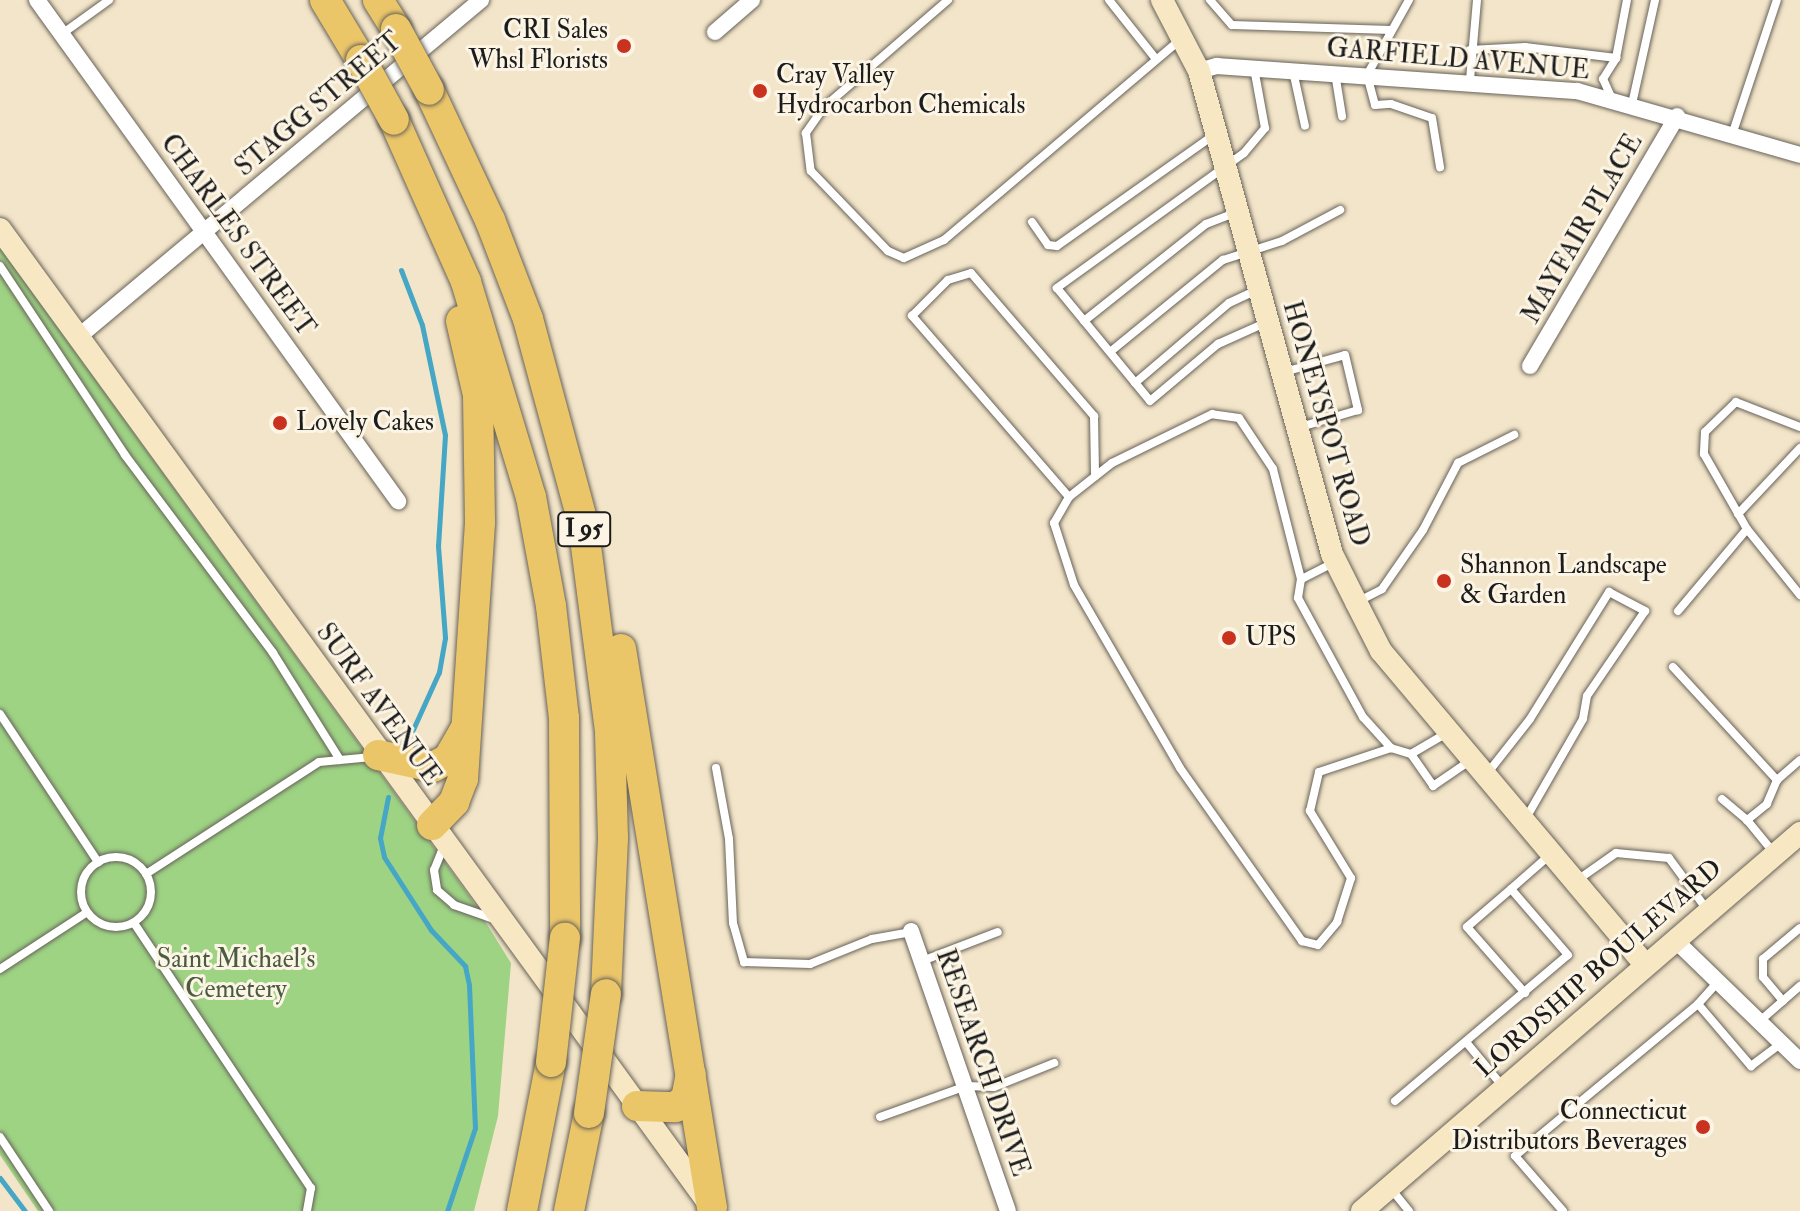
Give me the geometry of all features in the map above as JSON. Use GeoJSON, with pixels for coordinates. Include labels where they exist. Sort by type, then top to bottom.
{"type":"FeatureCollection","features":[{"type":"Feature","properties":{"kind":"highway","name":"I 95"},"geometry":{"type":"LineString","coordinates":[[325,0],[396,125],[485,336],[539,537],[564,718],[565,938],[551,1062],[522,1211]]}},
{"type":"Feature","properties":{"kind":"highway","name":"I 95"},"geometry":{"type":"LineString","coordinates":[[378,0],[429,90],[510,269],[559,421],[593,577],[610,732],[613,838],[606,994],[589,1113],[569,1211]]}},
{"type":"Feature","properties":{"kind":"highway"},"geometry":{"type":"LineString","coordinates":[[396,125],[468,344],[478,395],[482,454],[461,789],[439,834]]}},
{"type":"Feature","properties":{"kind":"highway"},"geometry":{"type":"LineString","coordinates":[[559,421],[616,621],[714,1210]]}},
{"type":"Feature","properties":{"kind":"highway"},"geometry":{"type":"LineString","coordinates":[[378,755],[433,767],[448,759],[465,728]]}},
{"type":"Feature","properties":{"kind":"highway"},"geometry":{"type":"LineString","coordinates":[[637,1106],[675,1107],[686,1099],[691,1071]]}},
{"type":"Feature","properties":{"kind":"main road","name":"HONEYSPOT ROAD"},"geometry":{"type":"LineString","coordinates":[[1162,0],[1184,37],[1199,71],[1280,374],[1336,561],[1356,602],[1381,651],[1645,965]]}},
{"type":"Feature","properties":{"kind":"main road","name":"SURF AVENUE"},"geometry":{"type":"LineString","coordinates":[[0,229],[378,755],[714,1210]]}},
{"type":"Feature","properties":{"kind":"main road","name":"LORDSHIP BOULEVARD"},"geometry":{"type":"LineString","coordinates":[[1362,1211],[1800,833]]}},
{"type":"Feature","properties":{"kind":"street","name":"CHARLES STREET"},"geometry":{"type":"LineString","coordinates":[[37,0],[398,501]]}},
{"type":"Feature","properties":{"kind":"street","name":"STAGG STREET"},"geometry":{"type":"LineString","coordinates":[[77,338],[481,0]]}},
{"type":"Feature","properties":{"kind":"street"},"geometry":{"type":"LineString","coordinates":[[715,32],[752,0]]}},
{"type":"Feature","properties":{"kind":"street","name":"GARFIELD AVENUE"},"geometry":{"type":"LineString","coordinates":[[1199,71],[1254,68],[1470,80],[1612,99],[1733,132],[1800,155]]}},
{"type":"Feature","properties":{"kind":"street","name":"MAYFAIR PLACE"},"geometry":{"type":"LineString","coordinates":[[1530,366],[1677,116]]}},
{"type":"Feature","properties":{"kind":"street","name":"RESEARCH DRIVE"},"geometry":{"type":"LineString","coordinates":[[911,931],[1008,1211]]}},
{"type":"Feature","properties":{"kind":"street"},"geometry":{"type":"LineString","coordinates":[[1675,940],[1783,1041],[1800,1061]]}},
{"type":"Feature","properties":{"kind":"lane"},"geometry":{"type":"LineString","coordinates":[[62,34],[109,0]]}},
{"type":"Feature","properties":{"kind":"lane"},"geometry":{"type":"LineString","coordinates":[[948,0],[824,107],[806,133],[811,171],[888,251],[904,258],[944,240],[1184,37]]}},
{"type":"Feature","properties":{"kind":"lane"},"geometry":{"type":"LineString","coordinates":[[1109,0],[1156,59]]}},
{"type":"Feature","properties":{"kind":"lane"},"geometry":{"type":"LineString","coordinates":[[1210,0],[1232,25],[1391,30]]}},
{"type":"Feature","properties":{"kind":"lane"},"geometry":{"type":"LineString","coordinates":[[1409,0],[1367,75],[1375,105],[1391,104],[1432,118],[1440,167]]}},
{"type":"Feature","properties":{"kind":"lane"},"geometry":{"type":"LineString","coordinates":[[1470,80],[1470,50],[1477,0]]}},
{"type":"Feature","properties":{"kind":"lane"},"geometry":{"type":"LineString","coordinates":[[1612,99],[1603,79],[1616,58],[1627,0]]}},
{"type":"Feature","properties":{"kind":"lane"},"geometry":{"type":"LineString","coordinates":[[1632,104],[1655,0]]}},
{"type":"Feature","properties":{"kind":"lane"},"geometry":{"type":"LineString","coordinates":[[1733,132],[1777,0]]}},
{"type":"Feature","properties":{"kind":"lane"},"geometry":{"type":"LineString","coordinates":[[1470,50],[1525,47],[1616,58]]}},
{"type":"Feature","properties":{"kind":"lane"},"geometry":{"type":"LineString","coordinates":[[1254,68],[1265,128],[1225,167],[1196,183],[1057,288],[1150,401],[1218,344],[1266,323]]}},
{"type":"Feature","properties":{"kind":"lane"},"geometry":{"type":"LineString","coordinates":[[1293,71],[1305,126]]}},
{"type":"Feature","properties":{"kind":"lane"},"geometry":{"type":"LineString","coordinates":[[1335,73],[1342,116]]}},
{"type":"Feature","properties":{"kind":"lane"},"geometry":{"type":"LineString","coordinates":[[1032,222],[1048,245],[1057,246],[1216,134]]}},
{"type":"Feature","properties":{"kind":"lane"},"geometry":{"type":"LineString","coordinates":[[1110,352],[1223,260],[1282,241],[1340,210]]}},
{"type":"Feature","properties":{"kind":"lane"},"geometry":{"type":"LineString","coordinates":[[1084,321],[1206,224],[1237,212]]}},
{"type":"Feature","properties":{"kind":"lane"},"geometry":{"type":"LineString","coordinates":[[0,266],[125,455],[273,653],[340,760]]}},
{"type":"Feature","properties":{"kind":"lane"},"geometry":{"type":"LineString","coordinates":[[1069,497],[912,316],[948,280],[971,273],[1094,416],[1095,476]]}},
{"type":"Feature","properties":{"kind":"lane"},"geometry":{"type":"LineString","coordinates":[[1135,383],[1229,303],[1258,290]]}},
{"type":"Feature","properties":{"kind":"lane"},"geometry":{"type":"LineString","coordinates":[[1280,374],[1345,355],[1358,410],[1296,428]]}},
{"type":"Feature","properties":{"kind":"lane"},"geometry":{"type":"LineString","coordinates":[[1800,427],[1736,402],[1705,432],[1704,454],[1747,529],[1800,595]]}},
{"type":"Feature","properties":{"kind":"lane"},"geometry":{"type":"LineString","coordinates":[[1391,748],[1319,772],[1310,811],[1351,878],[1337,922],[1318,945],[1302,941],[1180,768],[1074,585],[1054,523],[1069,497],[1095,476],[1212,414],[1239,418],[1273,469],[1301,579],[1298,598],[1363,717],[1391,748],[1411,754],[1433,786],[1479,767],[1530,719],[1609,592],[1645,611],[1587,696],[1583,719],[1524,821]]}},
{"type":"Feature","properties":{"kind":"lane"},"geometry":{"type":"LineString","coordinates":[[1356,602],[1382,589],[1423,530],[1458,463],[1514,435]]}},
{"type":"Feature","properties":{"kind":"lane"},"geometry":{"type":"LineString","coordinates":[[1738,514],[1800,448]]}},
{"type":"Feature","properties":{"kind":"lane"},"geometry":{"type":"LineString","coordinates":[[1678,611],[1747,529]]}},
{"type":"Feature","properties":{"kind":"lane"},"geometry":{"type":"LineString","coordinates":[[1301,579],[1336,561]]}},
{"type":"Feature","properties":{"kind":"lane"},"geometry":{"type":"LineString","coordinates":[[1673,667],[1777,780]]}},
{"type":"Feature","properties":{"kind":"lane"},"geometry":{"type":"LineString","coordinates":[[0,714],[98,862]]}},
{"type":"Feature","properties":{"kind":"lane"},"geometry":{"type":"LineString","coordinates":[[1411,754],[1449,732]]}},
{"type":"Feature","properties":{"kind":"lane"},"geometry":{"type":"LineString","coordinates":[[146,874],[319,762],[378,755]]}},
{"type":"Feature","properties":{"kind":"lane"},"geometry":{"type":"LineString","coordinates":[[1747,820],[1767,804],[1777,780],[1800,760]]}},
{"type":"Feature","properties":{"kind":"lane"},"geometry":{"type":"LineString","coordinates":[[716,768],[729,839],[733,923],[744,962],[810,964],[872,939],[911,931]]}},
{"type":"Feature","properties":{"kind":"lane"},"geometry":{"type":"LineString","coordinates":[[1722,799],[1747,820],[1774,853]]}},
{"type":"Feature","properties":{"kind":"lane"},"geometry":{"type":"LineString","coordinates":[[439,834],[433,876],[441,895],[502,921]]}},
{"type":"Feature","properties":{"kind":"lane"},"geometry":{"type":"LineString","coordinates":[[1575,882],[1616,853],[1669,858],[1708,911]]}},
{"type":"Feature","properties":{"kind":"lane"},"geometry":{"type":"LineString","coordinates":[[1525,993],[1467,927],[1552,854]]}},
{"type":"Feature","properties":{"kind":"lane"},"geometry":{"type":"LineString","coordinates":[[119,857],[146,874],[148,906],[134,923],[103,926],[86,913],[80,891],[98,862],[119,857]]}},
{"type":"Feature","properties":{"kind":"lane"},"geometry":{"type":"LineString","coordinates":[[1395,1101],[1568,955],[1511,889]]}},
{"type":"Feature","properties":{"kind":"lane"},"geometry":{"type":"LineString","coordinates":[[0,969],[86,913]]}},
{"type":"Feature","properties":{"kind":"lane"},"geometry":{"type":"LineString","coordinates":[[134,923],[311,1188],[307,1211]]}},
{"type":"Feature","properties":{"kind":"lane"},"geometry":{"type":"LineString","coordinates":[[1783,1001],[1763,977],[1763,959],[1800,928]]}},
{"type":"Feature","properties":{"kind":"lane"},"geometry":{"type":"LineString","coordinates":[[922,961],[998,932]]}},
{"type":"Feature","properties":{"kind":"lane"},"geometry":{"type":"LineString","coordinates":[[943,953],[949,972]]}},
{"type":"Feature","properties":{"kind":"lane"},"geometry":{"type":"LineString","coordinates":[[1563,1211],[1515,1156],[1698,1004],[1718,981]]}},
{"type":"Feature","properties":{"kind":"lane"},"geometry":{"type":"LineString","coordinates":[[1761,1020],[1800,986]]}},
{"type":"Feature","properties":{"kind":"lane"},"geometry":{"type":"LineString","coordinates":[[1698,1004],[1751,1066],[1783,1041]]}},
{"type":"Feature","properties":{"kind":"lane"},"geometry":{"type":"LineString","coordinates":[[1466,1042],[1504,1088]]}},
{"type":"Feature","properties":{"kind":"lane"},"geometry":{"type":"LineString","coordinates":[[880,1117],[966,1086],[994,1087],[1054,1063]]}},
{"type":"Feature","properties":{"kind":"lane"},"geometry":{"type":"LineString","coordinates":[[0,1137],[49,1211]]}},
{"type":"Feature","properties":{"kind":"lane"},"geometry":{"type":"LineString","coordinates":[[1390,1188],[1409,1211]]}},
{"type":"Feature","properties":{"kind":"green space","name":"Saint Michael's Cemetery"},"geometry":{"type":"Polygon","coordinates":[[[0,248],[470,897],[511,963],[498,1116],[474,1211],[38,1211],[0,1155],[0,248]]]}},
{"type":"Feature","properties":{"kind":"waterway"},"geometry":{"type":"LineString","coordinates":[[401,270],[422,325],[445,435],[438,546],[445,638],[439,672],[404,749]]}},
{"type":"Feature","properties":{"kind":"waterway"},"geometry":{"type":"LineString","coordinates":[[388,797],[380,838],[384,857],[431,930],[465,966],[469,985],[475,1128],[447,1211]]}},
{"type":"Feature","properties":{"kind":"waterway"},"geometry":{"type":"LineString","coordinates":[[0,1178],[25,1211]]}},
{"type":"Feature","properties":{"kind":"place","name":"CRI Sales Whsl Florists"},"geometry":{"type":"Point","coordinates":[624,46]}},
{"type":"Feature","properties":{"kind":"place","name":"Cray Valley Hydrocarbon Chemicals"},"geometry":{"type":"Point","coordinates":[760,91]}},
{"type":"Feature","properties":{"kind":"place","name":"Lovely Cakes"},"geometry":{"type":"Point","coordinates":[280,423]}},
{"type":"Feature","properties":{"kind":"place","name":"Shannon Landscape & Garden"},"geometry":{"type":"Point","coordinates":[1444,581]}},
{"type":"Feature","properties":{"kind":"place","name":"UPS"},"geometry":{"type":"Point","coordinates":[1229,638]}},
{"type":"Feature","properties":{"kind":"place","name":"Connecticut Distributors Beverages"},"geometry":{"type":"Point","coordinates":[1703,1127]}}]}
